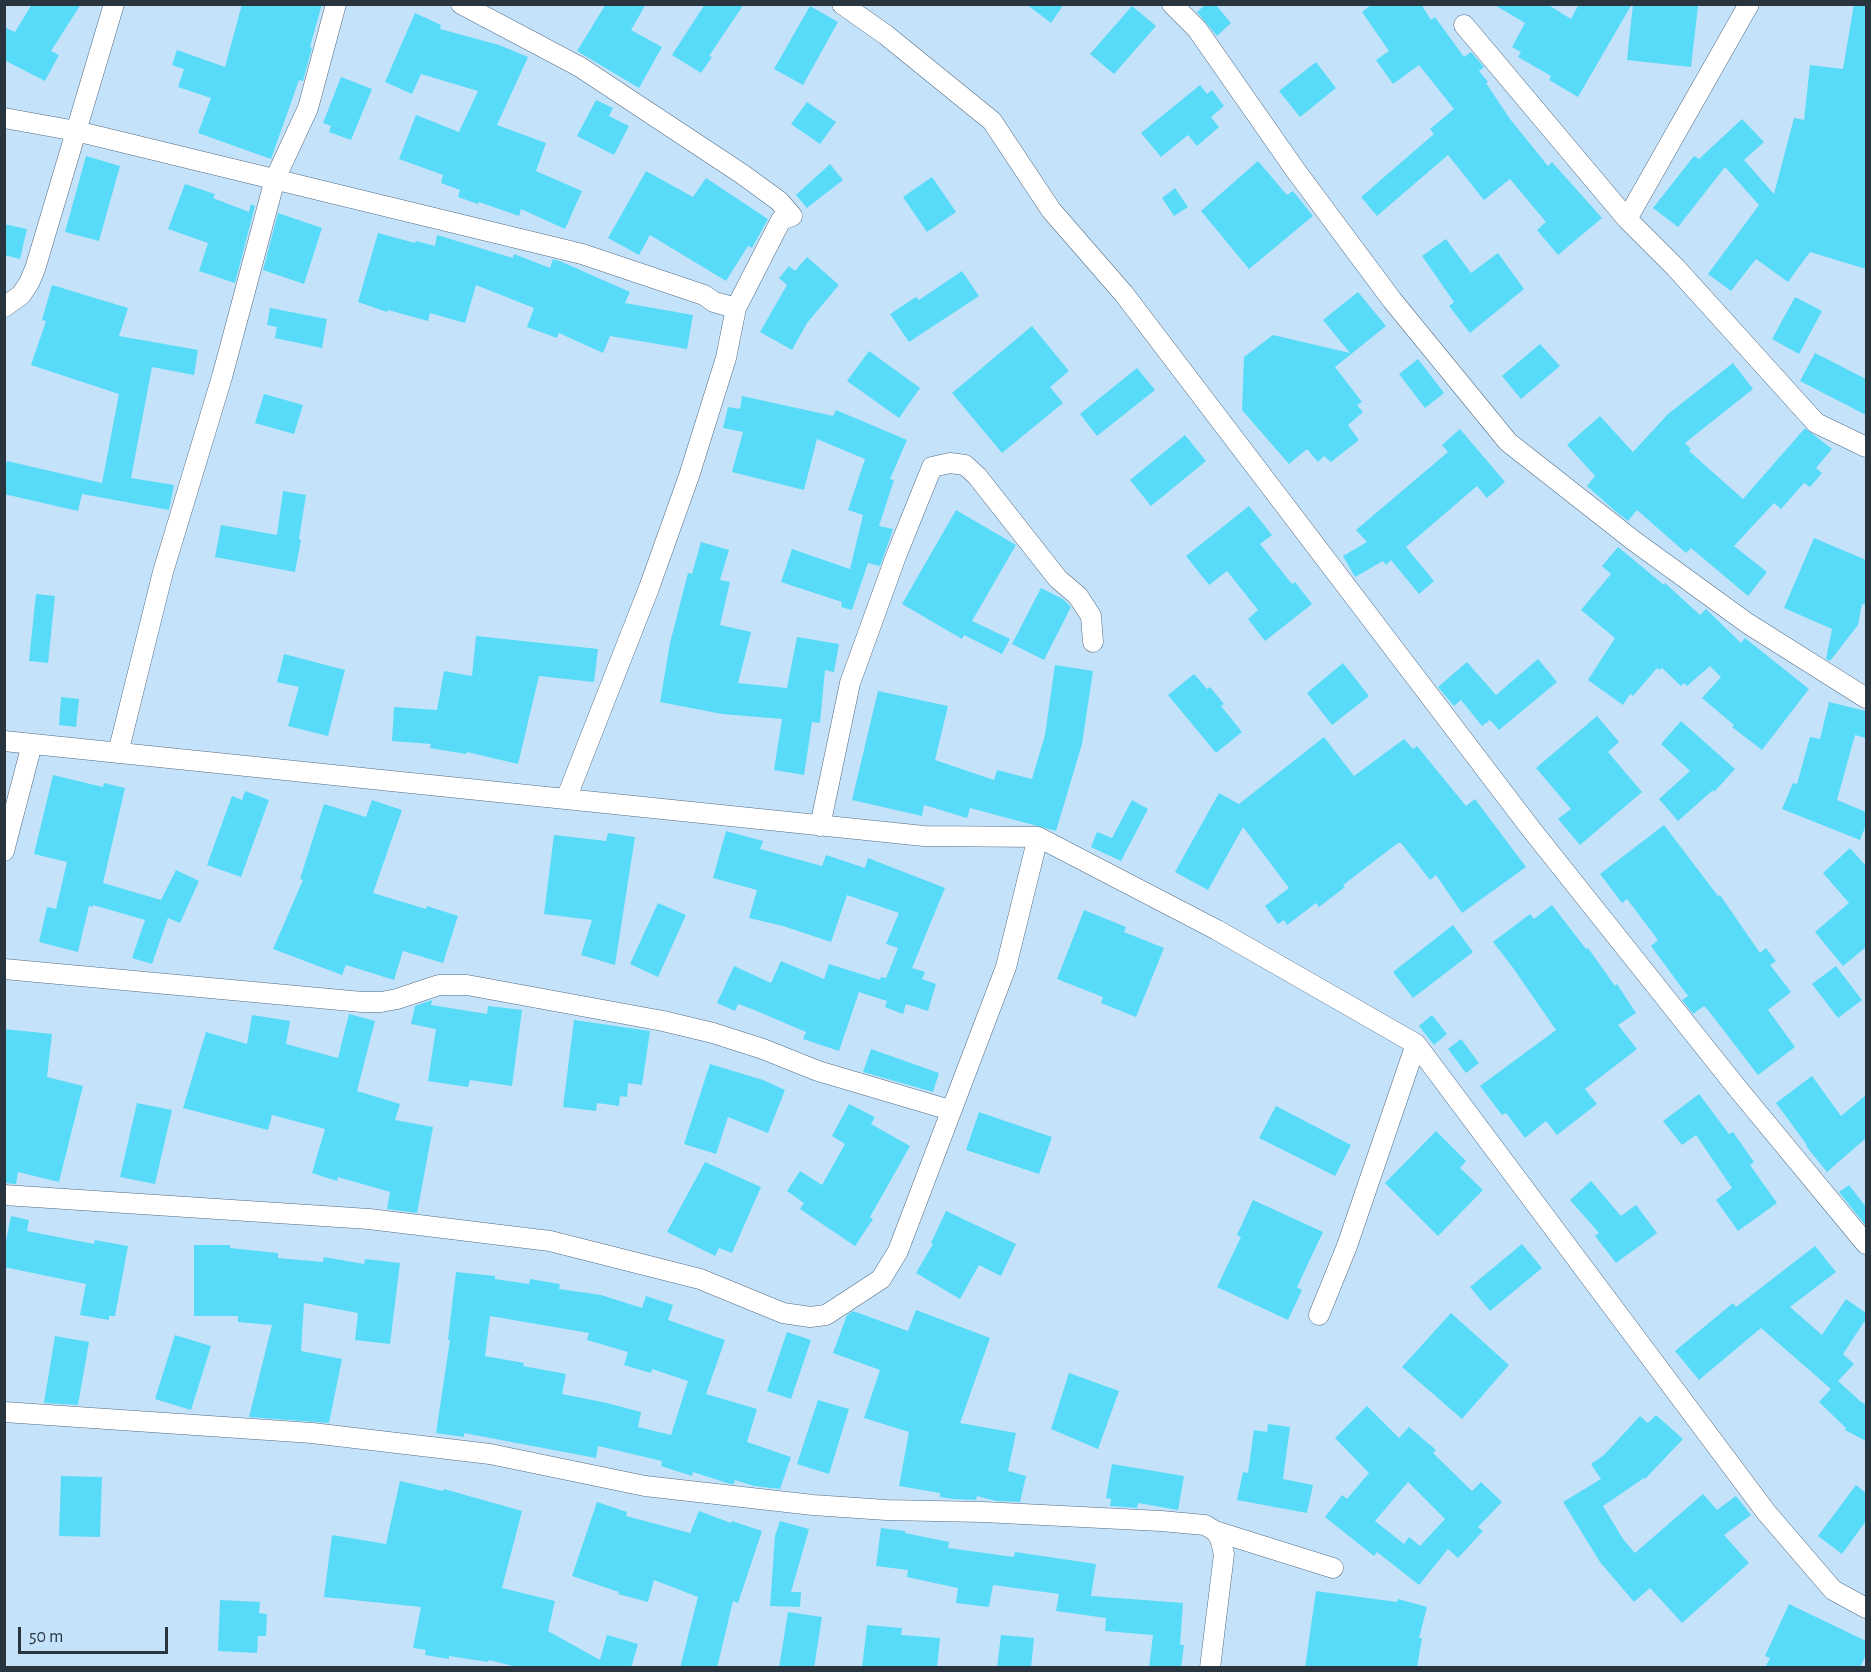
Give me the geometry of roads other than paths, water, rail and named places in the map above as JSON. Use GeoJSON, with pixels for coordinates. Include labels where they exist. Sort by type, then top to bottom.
{"type":"FeatureCollection","features":[{"type":"Feature","properties":{"kind":"street"},"geometry":{"type":"LineString","coordinates":[[4,307],[21,295],[29,284],[114,4]]}},
{"type":"Feature","properties":{"kind":"street"},"geometry":{"type":"LineString","coordinates":[[118,753],[162,572],[222,377],[275,179],[308,108],[336,4]]}},
{"type":"Feature","properties":{"kind":"street"},"geometry":{"type":"LineString","coordinates":[[461,4],[580,67],[742,174],[779,201],[792,216],[782,220],[736,308],[726,358],[689,476],[637,620],[566,799]]}},
{"type":"Feature","properties":{"kind":"street"},"geometry":{"type":"LineString","coordinates":[[842,4],[886,35],[992,121],[1051,210],[1124,294],[1531,829],[1738,1089],[1866,1244]]}},
{"type":"Feature","properties":{"kind":"street"},"geometry":{"type":"LineString","coordinates":[[1172,4],[1197,29],[1296,171],[1392,300],[1508,442],[1634,541],[1737,616],[1866,698]]}},
{"type":"Feature","properties":{"kind":"street"},"geometry":{"type":"LineString","coordinates":[[1627,219],[1749,4]]}},
{"type":"Feature","properties":{"kind":"street"},"geometry":{"type":"LineString","coordinates":[[1464,25],[1627,219],[1676,268],[1816,423],[1866,447]]}},
{"type":"Feature","properties":{"kind":"street"},"geometry":{"type":"LineString","coordinates":[[4,118],[76,131],[582,254],[736,308]]}},
{"type":"Feature","properties":{"kind":"street"},"geometry":{"type":"LineString","coordinates":[[820,826],[850,683],[896,556],[932,467],[950,463],[965,465],[977,476],[1058,579],[1078,596],[1091,616],[1094,642]]}},
{"type":"Feature","properties":{"kind":"street"},"geometry":{"type":"LineString","coordinates":[[4,741],[924,836],[1038,837],[1217,930],[1416,1044],[1766,1512],[1833,1590],[1866,1608]]}},
{"type":"Feature","properties":{"kind":"street"},"geometry":{"type":"LineString","coordinates":[[4,851],[32,744]]}},
{"type":"Feature","properties":{"kind":"street"},"geometry":{"type":"LineString","coordinates":[[4,1195],[369,1219],[550,1241],[700,1279],[783,1313],[810,1317],[826,1315],[881,1279],[898,1251],[1006,966],[1038,837]]}},
{"type":"Feature","properties":{"kind":"street"},"geometry":{"type":"LineString","coordinates":[[4,969],[362,1002],[397,999],[439,985],[467,985],[663,1021],[713,1033],[763,1049],[818,1071],[950,1110]]}},
{"type":"Feature","properties":{"kind":"street"},"geometry":{"type":"LineString","coordinates":[[1319,1315],[1347,1246],[1416,1044]]}},
{"type":"Feature","properties":{"kind":"street"},"geometry":{"type":"LineString","coordinates":[[4,1412],[324,1435],[490,1454],[645,1486],[813,1505],[1205,1525],[1215,1531],[1333,1568]]}},
{"type":"Feature","properties":{"kind":"street"},"geometry":{"type":"LineString","coordinates":[[1210,1668],[1224,1554],[1220,1538],[1215,1531]]}}]}
